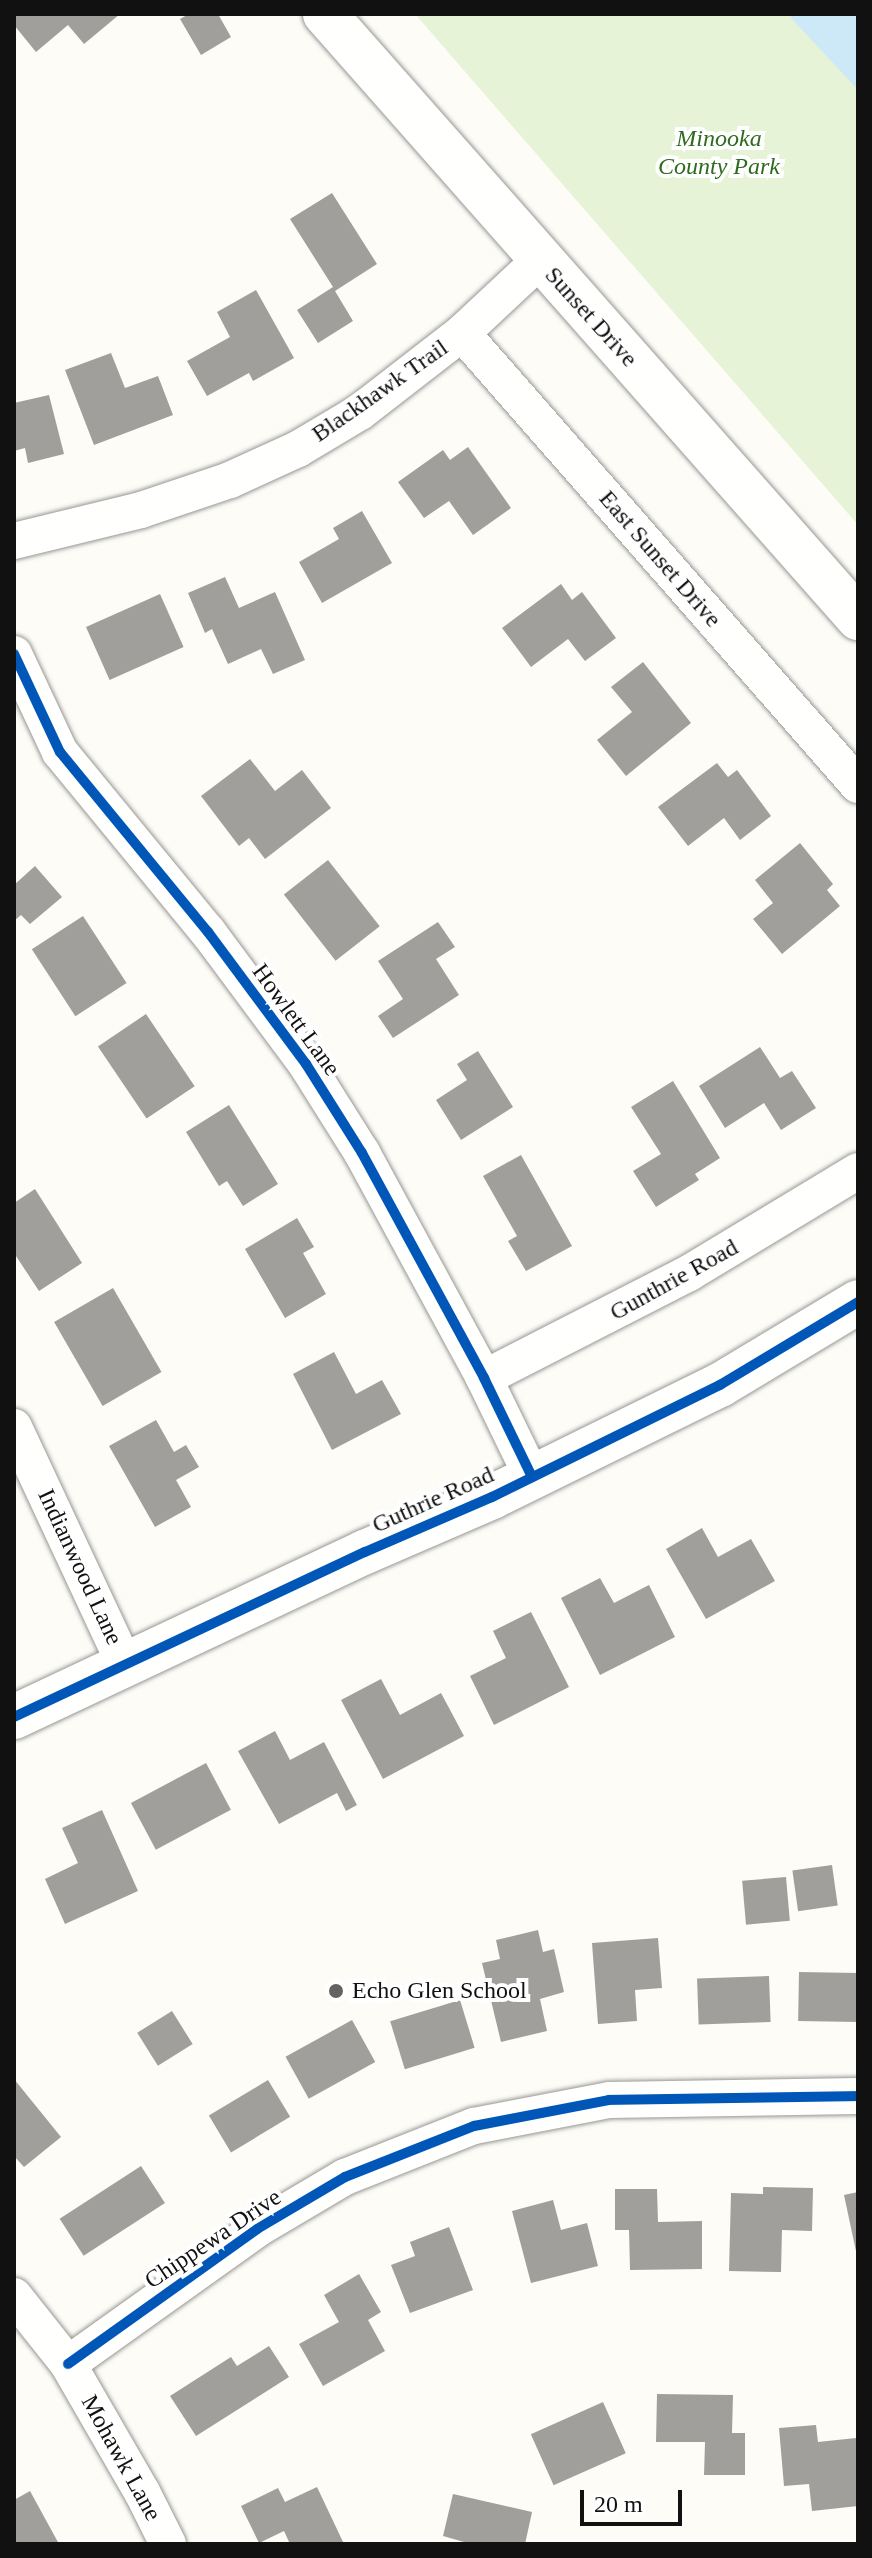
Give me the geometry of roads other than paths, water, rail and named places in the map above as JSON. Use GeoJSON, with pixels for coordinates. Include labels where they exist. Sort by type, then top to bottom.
{"type":"FeatureCollection","features":[{"type":"Feature","properties":{"kind":"street","name":"Sunset Drive"},"geometry":{"type":"LineString","coordinates":[[325,14],[858,618]]}},
{"type":"Feature","properties":{"kind":"street","name":"Blackhawk Trail"},"geometry":{"type":"LineString","coordinates":[[14,541],[61,532],[141,510],[230,480],[298,449],[360,412],[462,333],[540,260]]}},
{"type":"Feature","properties":{"kind":"street","name":"East Sunset Drive"},"geometry":{"type":"LineString","coordinates":[[462,333],[858,785]]}},
{"type":"Feature","properties":{"kind":"street","name":"Howlett Lane"},"geometry":{"type":"LineString","coordinates":[[14,654],[60,752],[208,932],[306,1064],[362,1153],[484,1378],[532,1477]]}},
{"type":"Feature","properties":{"kind":"street","name":"Gunthrie Road"},"geometry":{"type":"LineString","coordinates":[[484,1378],[689,1273],[858,1171]]}},
{"type":"Feature","properties":{"kind":"street","name":"Guthrie Road"},"geometry":{"type":"LineString","coordinates":[[14,1717],[532,1477],[720,1385],[858,1302]]}},
{"type":"Feature","properties":{"kind":"street","name":"Indianwood Lane"},"geometry":{"type":"LineString","coordinates":[[14,1427],[125,1665]]}},
{"type":"Feature","properties":{"kind":"street","name":"Chippewa Drive"},"geometry":{"type":"LineString","coordinates":[[68,2364],[257,2229],[345,2177],[432,2140],[474,2126],[609,2100],[858,2096]]}},
{"type":"Feature","properties":{"kind":"street","name":"Mohawk Lane"},"geometry":{"type":"LineString","coordinates":[[14,2296],[68,2364],[142,2492],[168,2544]]}},
{"type":"Feature","properties":{"kind":"water"},"geometry":{"type":"Polygon","coordinates":[[[790,14],[858,14],[858,90],[792,19],[790,14]]]}},
{"type":"Feature","properties":{"kind":"place","name":"Echo Glen School"},"geometry":{"type":"Point","coordinates":[336,1991]}},
{"type":"Feature","properties":{"kind":"park label","name":"Minooka County Park"},"geometry":{"type":"Point","coordinates":[719,153]}}]}
